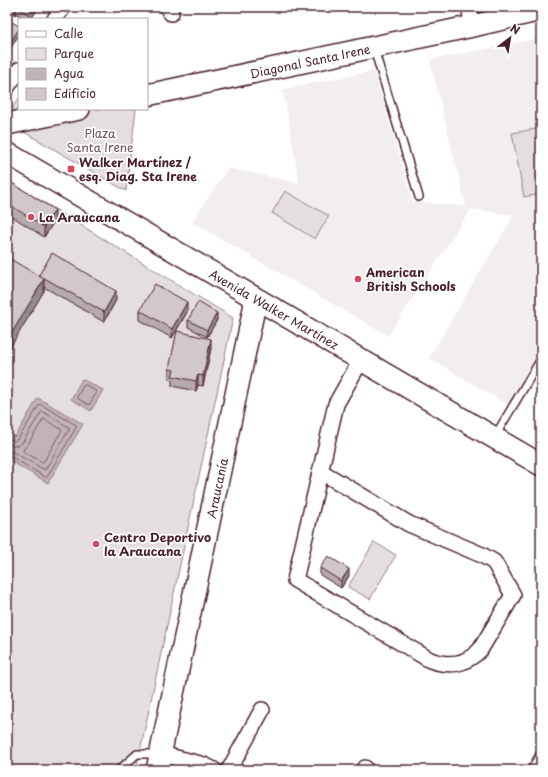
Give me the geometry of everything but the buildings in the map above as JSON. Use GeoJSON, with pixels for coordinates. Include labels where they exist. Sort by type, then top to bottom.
{"type":"FeatureCollection","features":[{"type":"Feature","properties":{"kind":"street"},"geometry":{"type":"LineString","coordinates":[[56,18],[63,7]]}},
{"type":"Feature","properties":{"kind":"street","name":"Diagonal Santa Irene"},"geometry":{"type":"LineString","coordinates":[[148,95],[373,47],[471,16],[541,10]]}},
{"type":"Feature","properties":{"kind":"street"},"geometry":{"type":"LineString","coordinates":[[7,87],[18,71]]}},
{"type":"Feature","properties":{"kind":"street"},"geometry":{"type":"LineString","coordinates":[[7,124],[74,110]]}},
{"type":"Feature","properties":{"kind":"street","name":"Avenida Walker Martínez"},"geometry":{"type":"LineString","coordinates":[[7,153],[541,465]]}},
{"type":"Feature","properties":{"kind":"street","name":"Araucanía"},"geometry":{"type":"LineString","coordinates":[[159,762],[256,299]]}},
{"type":"Feature","properties":{"kind":"street"},"geometry":{"type":"LineString","coordinates":[[320,471],[409,524],[482,555],[494,562],[513,595],[480,650],[474,657],[457,664],[439,663],[430,660],[295,580],[320,471],[336,404],[361,360]]}},
{"type":"Feature","properties":{"kind":"street"},"geometry":{"type":"LineString","coordinates":[[229,770],[262,710]]}},
{"type":"Feature","properties":{"kind":"street"},"geometry":{"type":"LineString","coordinates":[[159,762],[204,765],[214,770]]}},
{"type":"Feature","properties":{"kind":"lane"},"geometry":{"type":"LineString","coordinates":[[373,47],[419,197]]}},
{"type":"Feature","properties":{"kind":"lane"},"geometry":{"type":"LineString","coordinates":[[494,438],[541,359]]}},
{"type":"Feature","properties":{"kind":"lane"},"geometry":{"type":"LineString","coordinates":[[531,770],[541,753]]}},
{"type":"Feature","properties":{"kind":"lane"},"geometry":{"type":"LineString","coordinates":[[119,770],[137,754],[159,762]]}},
{"type":"Feature","properties":{"kind":"shaded area","name":"American British Schools"},"geometry":{"type":"Polygon","coordinates":[[[541,38],[541,371],[518,411],[429,358],[514,215],[471,209],[388,336],[192,222],[228,168],[299,183],[283,89],[374,71],[413,202],[466,206],[430,60],[541,38]]]}},
{"type":"Feature","properties":{"kind":"green space","name":"Plaza Santa Irene"},"geometry":{"type":"Polygon","coordinates":[[[18,100],[18,110],[136,110],[126,191],[7,122],[7,116],[18,100]]]}},
{"type":"Feature","properties":{"kind":"green space"},"geometry":{"type":"Polygon","coordinates":[[[541,128],[541,194],[524,197],[512,133],[541,128]]]}},
{"type":"Feature","properties":{"kind":"green space","name":"Centro Deportivo la Araucana"},"geometry":{"type":"Polygon","coordinates":[[[7,180],[233,318],[136,770],[7,770],[7,180]]]}},
{"type":"Feature","properties":{"kind":"green space"},"geometry":{"type":"Polygon","coordinates":[[[285,191],[329,216],[315,239],[272,213],[285,191]]]}},
{"type":"Feature","properties":{"kind":"green space"},"geometry":{"type":"Polygon","coordinates":[[[374,542],[396,555],[370,599],[348,587],[374,542]]]}},
{"type":"Feature","properties":{"kind":"water"},"geometry":{"type":"Polygon","coordinates":[[[82,379],[103,390],[91,411],[71,399],[82,379]]]}},
{"type":"Feature","properties":{"kind":"water"},"geometry":{"type":"Polygon","coordinates":[[[38,398],[83,424],[48,483],[7,459],[7,434],[8,433],[15,437],[38,398]]]}},
{"type":"Feature","properties":{"kind":"place","name":"Walker Martínez / esq. Diag. Sta Irene"},"geometry":{"type":"Point","coordinates":[71,169]}},
{"type":"Feature","properties":{"kind":"place","name":"La Araucana"},"geometry":{"type":"Point","coordinates":[31,217]}},
{"type":"Feature","properties":{"kind":"place","name":"American British Schools"},"geometry":{"type":"Point","coordinates":[358,279]}},
{"type":"Feature","properties":{"kind":"place","name":"Centro Deportivo la Araucana"},"geometry":{"type":"Point","coordinates":[96,544]}}]}
